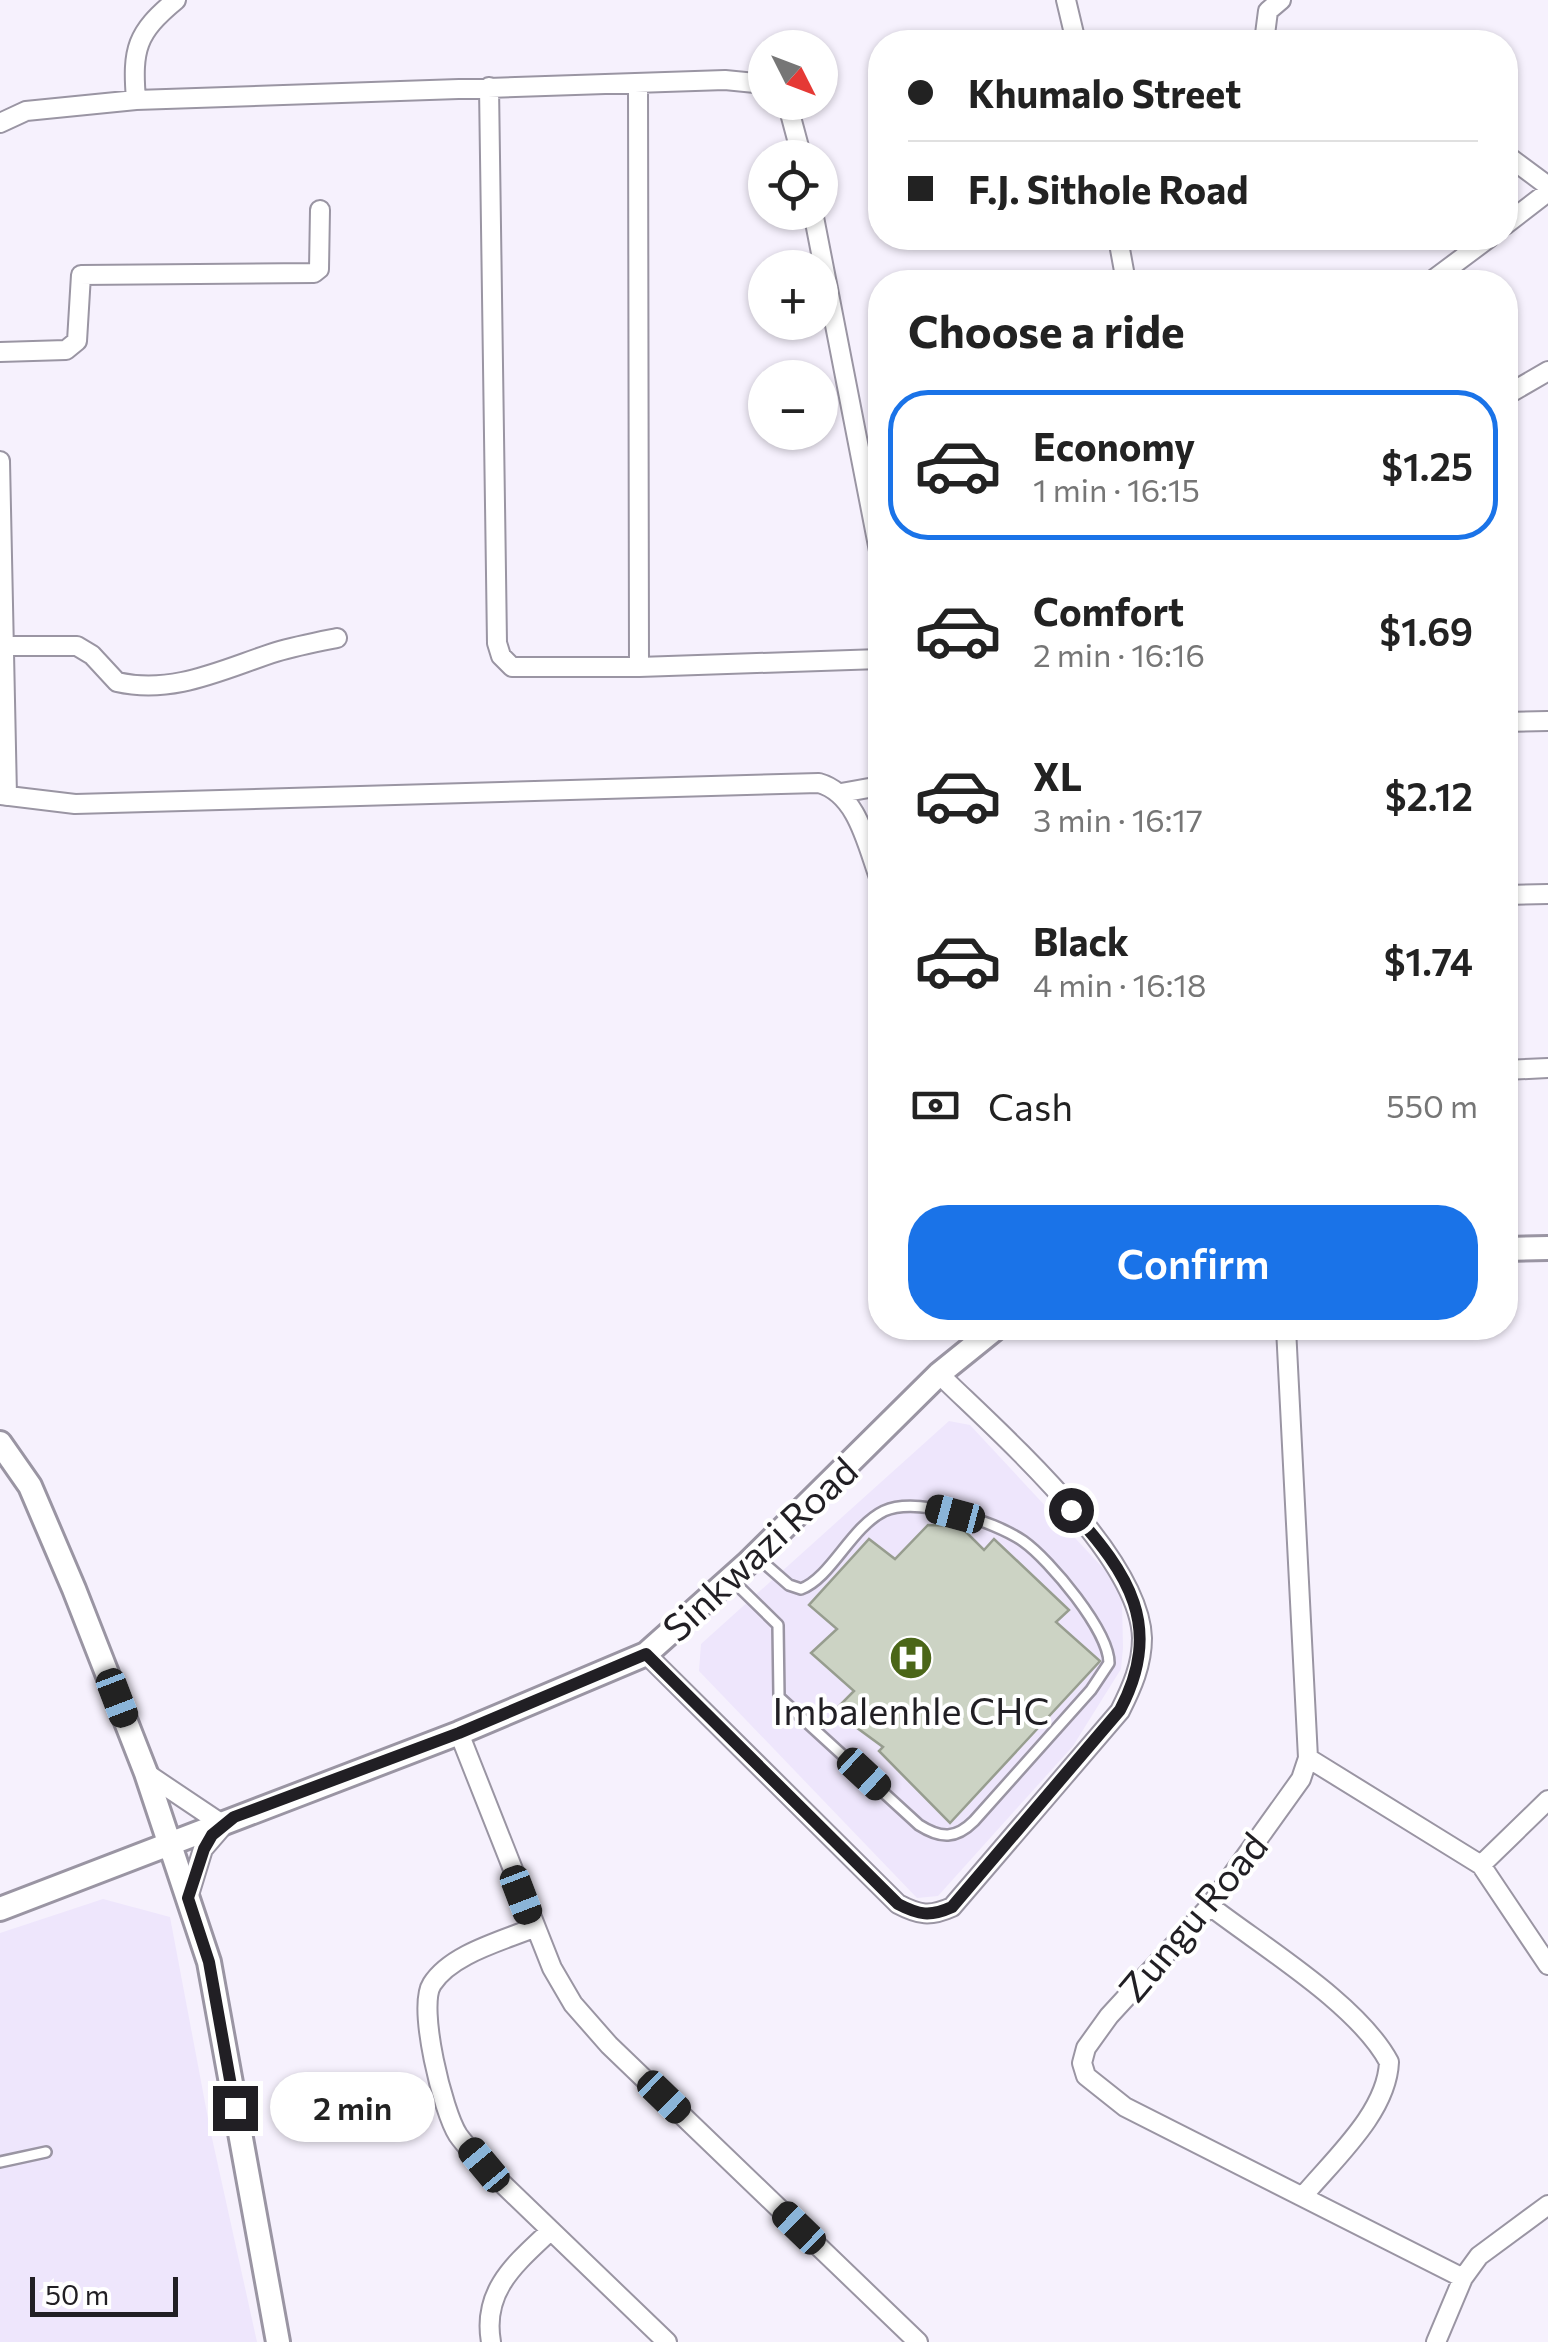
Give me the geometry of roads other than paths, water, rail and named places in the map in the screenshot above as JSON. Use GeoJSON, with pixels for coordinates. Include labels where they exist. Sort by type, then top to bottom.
{"type":"FeatureCollection","features":[{"type":"Feature","properties":{"kind":"street"},"geometry":{"type":"LineString","coordinates":[[136,100],[137,42],[155,18],[176,0]]}},
{"type":"Feature","properties":{"kind":"street"},"geometry":{"type":"LineString","coordinates":[[1066,0],[1073,30]]}},
{"type":"Feature","properties":{"kind":"street"},"geometry":{"type":"LineString","coordinates":[[1266,30],[1268,11],[1281,0]]}},
{"type":"Feature","properties":{"kind":"street"},"geometry":{"type":"LineString","coordinates":[[0,123],[26,111],[136,100],[724,80],[748,82]]}},
{"type":"Feature","properties":{"kind":"street"},"geometry":{"type":"LineString","coordinates":[[638,84],[638,666]]}},
{"type":"Feature","properties":{"kind":"street"},"geometry":{"type":"LineString","coordinates":[[489,87],[497,643],[501,656],[512,666],[868,659]]}},
{"type":"Feature","properties":{"kind":"street"},"geometry":{"type":"LineString","coordinates":[[1518,165],[1548,189],[1518,215]]}},
{"type":"Feature","properties":{"kind":"street"},"geometry":{"type":"LineString","coordinates":[[0,352],[66,350],[77,340],[81,328],[81,275],[314,274],[318,269],[320,210]]}},
{"type":"Feature","properties":{"kind":"street"},"geometry":{"type":"LineString","coordinates":[[816,230],[868,495]]}},
{"type":"Feature","properties":{"kind":"street"},"geometry":{"type":"LineString","coordinates":[[1446,270],[1473,250]]}},
{"type":"Feature","properties":{"kind":"street"},"geometry":{"type":"LineString","coordinates":[[1518,388],[1548,371]]}},
{"type":"Feature","properties":{"kind":"street"},"geometry":{"type":"LineString","coordinates":[[0,460],[4,796],[75,804],[819,782],[841,793],[868,849]]}},
{"type":"Feature","properties":{"kind":"street"},"geometry":{"type":"LineString","coordinates":[[4,646],[77,646],[92,655],[117,682],[161,687],[190,682],[281,650],[337,638]]}},
{"type":"Feature","properties":{"kind":"street"},"geometry":{"type":"LineString","coordinates":[[1518,722],[1548,721]]}},
{"type":"Feature","properties":{"kind":"street"},"geometry":{"type":"LineString","coordinates":[[841,793],[868,788]]}},
{"type":"Feature","properties":{"kind":"street"},"geometry":{"type":"LineString","coordinates":[[1518,895],[1548,894]]}},
{"type":"Feature","properties":{"kind":"street"},"geometry":{"type":"LineString","coordinates":[[1518,1069],[1548,1068]]}},
{"type":"Feature","properties":{"kind":"street"},"geometry":{"type":"LineString","coordinates":[[1518,1249],[1548,1248]]}},
{"type":"Feature","properties":{"kind":"street","name":"Sinkwazi Road"},"geometry":{"type":"LineString","coordinates":[[0,1909],[459,1733],[646,1654],[755,1556],[939,1374],[981,1340]]}},
{"type":"Feature","properties":{"kind":"street"},"geometry":{"type":"LineString","coordinates":[[1287,1340],[1308,1758],[1480,1865],[1548,1965]]}},
{"type":"Feature","properties":{"kind":"street"},"geometry":{"type":"LineString","coordinates":[[646,1654],[898,1904],[916,1914],[934,1916],[952,1907],[1120,1710],[1134,1684],[1142,1634],[1120,1572],[1098,1540],[939,1374]]}},
{"type":"Feature","properties":{"kind":"street"},"geometry":{"type":"LineString","coordinates":[[0,1443],[30,1486],[146,1773],[209,1962],[278,2342]]}},
{"type":"Feature","properties":{"kind":"street"},"geometry":{"type":"LineString","coordinates":[[459,1733],[533,1928],[573,2004],[609,2045],[908,2339]]}},
{"type":"Feature","properties":{"kind":"street","name":"Zungu Road"},"geometry":{"type":"LineString","coordinates":[[1308,1758],[1300,1780],[1210,1906],[1108,2016],[1086,2048],[1082,2063],[1086,2076],[1125,2107],[1462,2278]]}},
{"type":"Feature","properties":{"kind":"street"},"geometry":{"type":"LineString","coordinates":[[146,1773],[226,1820],[204,1849],[188,1898]]}},
{"type":"Feature","properties":{"kind":"street"},"geometry":{"type":"LineString","coordinates":[[1480,1865],[1548,1800]]}},
{"type":"Feature","properties":{"kind":"street"},"geometry":{"type":"LineString","coordinates":[[1210,1906],[1348,2011],[1380,2046],[1389,2062],[1381,2097],[1304,2195]]}},
{"type":"Feature","properties":{"kind":"street"},"geometry":{"type":"LineString","coordinates":[[533,1928],[463,1958],[432,1983],[426,1997],[443,2096],[457,2133],[549,2232],[666,2342]]}},
{"type":"Feature","properties":{"kind":"street"},"geometry":{"type":"LineString","coordinates":[[1436,2342],[1462,2278],[1480,2256],[1548,2205]]}},
{"type":"Feature","properties":{"kind":"street"},"geometry":{"type":"LineString","coordinates":[[491,2342],[488,2325],[492,2297],[516,2263],[549,2232]]}},
{"type":"Feature","properties":{"kind":"lane"},"geometry":{"type":"LineString","coordinates":[[730,1578],[778,1625],[779,1696],[919,1826],[941,1836],[959,1834],[974,1821],[1091,1690],[1109,1664],[1100,1632],[1048,1564],[1022,1540],[982,1522],[931,1508],[885,1511],[854,1536],[813,1582],[801,1588],[789,1585],[755,1556]]}},
{"type":"Feature","properties":{"kind":"lane"},"geometry":{"type":"LineString","coordinates":[[0,2162],[46,2152]]}},
{"type":"Feature","properties":{"kind":"place","name":"Imbalenhle CHC"},"geometry":{"type":"Point","coordinates":[911,1658]}}]}
